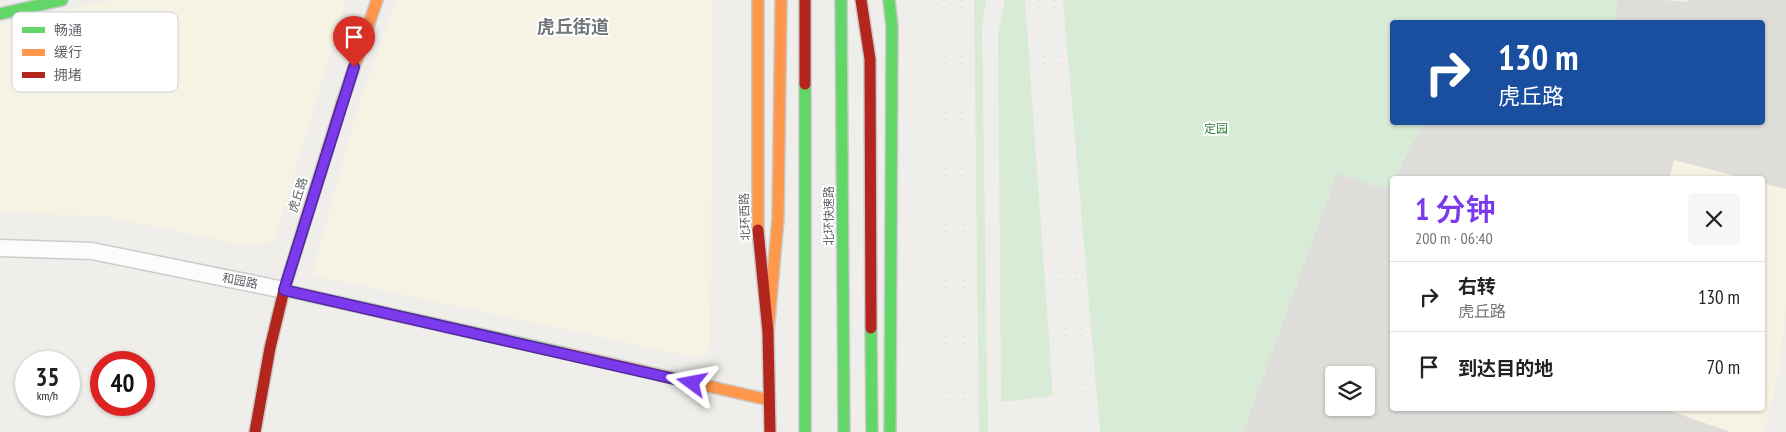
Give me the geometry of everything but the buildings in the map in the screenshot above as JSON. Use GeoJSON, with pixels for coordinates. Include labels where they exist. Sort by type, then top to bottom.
{"type":"FeatureCollection","features":[{"type":"Feature","properties":{"kind":"main road"},"geometry":{"type":"LineString","coordinates":[[0,14],[62,0]]}},
{"type":"Feature","properties":{"kind":"main road","name":"虎丘路"},"geometry":{"type":"LineString","coordinates":[[255,432],[284,290],[337,118],[377,0]]}},
{"type":"Feature","properties":{"kind":"main road","name":"北环西路"},"geometry":{"type":"LineString","coordinates":[[758,0],[757,217],[768,332],[770,432]]}},
{"type":"Feature","properties":{"kind":"main road"},"geometry":{"type":"LineString","coordinates":[[768,332],[778,219],[782,0]]}},
{"type":"Feature","properties":{"kind":"main road","name":"北环快速路"},"geometry":{"type":"LineString","coordinates":[[805,0],[805,432]]}},
{"type":"Feature","properties":{"kind":"main road","name":"北环快速路"},"geometry":{"type":"LineString","coordinates":[[841,0],[844,432]]}},
{"type":"Feature","properties":{"kind":"main road"},"geometry":{"type":"LineString","coordinates":[[861,0],[870,59],[872,432]]}},
{"type":"Feature","properties":{"kind":"main road"},"geometry":{"type":"LineString","coordinates":[[889,0],[892,26],[890,432]]}},
{"type":"Feature","properties":{"kind":"main road","name":"和园路"},"geometry":{"type":"LineString","coordinates":[[284,290],[769,400]]}},
{"type":"Feature","properties":{"kind":"street","name":"和园路"},"geometry":{"type":"LineString","coordinates":[[0,248],[92,252],[284,290]]}},
{"type":"Feature","properties":{"kind":"shaded area"},"geometry":{"type":"Polygon","coordinates":[[[112,0],[346,0],[275,239],[253,247],[104,216],[0,213],[0,24],[12,21],[12,92],[178,92],[178,12],[56,12],[112,0]]]}},
{"type":"Feature","properties":{"kind":"shaded area"},"geometry":{"type":"Polygon","coordinates":[[[397,0],[713,0],[710,348],[699,358],[312,275],[358,107],[397,0]]]}},
{"type":"Feature","properties":{"kind":"shaded area"},"geometry":{"type":"Polygon","coordinates":[[[1617,0],[1687,2],[1688,0],[1786,0],[1786,189],[1765,184],[1765,176],[1735,176],[1674,160],[1670,176],[1396,176],[1422,125],[1765,125],[1765,20],[1614,20],[1617,0]]]}},
{"type":"Feature","properties":{"kind":"shaded area"},"geometry":{"type":"Polygon","coordinates":[[[1674,160],[1735,176],[1670,176],[1674,160]]]}},
{"type":"Feature","properties":{"kind":"shaded area"},"geometry":{"type":"Polygon","coordinates":[[[1337,173],[1388,190],[1390,186],[1390,411],[1671,411],[1730,432],[1243,432],[1337,173]]]}},
{"type":"Feature","properties":{"kind":"shaded area"},"geometry":{"type":"Polygon","coordinates":[[[1765,184],[1786,189],[1786,307],[1779,371],[1764,432],[1730,432],[1671,411],[1765,411],[1765,184]]]}},
{"type":"Feature","properties":{"kind":"green space"},"geometry":{"type":"Polygon","coordinates":[[[974,0],[986,0],[982,28],[988,432],[979,432],[974,0]]]}},
{"type":"Feature","properties":{"kind":"green space"},"geometry":{"type":"Polygon","coordinates":[[[1005,0],[1025,0],[1053,396],[1001,402],[998,33],[1005,0]]]}},
{"type":"Feature","properties":{"kind":"green space","name":"定园"},"geometry":{"type":"Polygon","coordinates":[[[1063,0],[1617,0],[1614,20],[1390,20],[1390,125],[1422,125],[1396,176],[1390,176],[1388,190],[1337,173],[1243,432],[1100,432],[1063,0]]]}},
{"type":"Feature","properties":{"kind":"railway"},"geometry":{"type":"LineString","coordinates":[[944,0],[947,432]]}},
{"type":"Feature","properties":{"kind":"railway"},"geometry":{"type":"LineString","coordinates":[[961,0],[965,432]]}},
{"type":"Feature","properties":{"kind":"railway"},"geometry":{"type":"LineString","coordinates":[[1039,0],[1075,432]]}},
{"type":"Feature","properties":{"kind":"railway"},"geometry":{"type":"LineString","coordinates":[[1054,0],[1089,432]]}},
{"type":"Feature","properties":{"kind":"traffic: fast"},"geometry":{"type":"LineString","coordinates":[[0,14],[62,0]]}},
{"type":"Feature","properties":{"kind":"traffic: fast"},"geometry":{"type":"LineString","coordinates":[[841,0],[844,432]]}},
{"type":"Feature","properties":{"kind":"traffic: fast"},"geometry":{"type":"LineString","coordinates":[[889,0],[892,26],[890,432]]}},
{"type":"Feature","properties":{"kind":"traffic: fast"},"geometry":{"type":"LineString","coordinates":[[805,84],[805,432]]}},
{"type":"Feature","properties":{"kind":"traffic: fast"},"geometry":{"type":"LineString","coordinates":[[284,290],[564,353]]}},
{"type":"Feature","properties":{"kind":"traffic: fast"},"geometry":{"type":"LineString","coordinates":[[871,328],[872,432]]}},
{"type":"Feature","properties":{"kind":"traffic: slow"},"geometry":{"type":"LineString","coordinates":[[342,103],[377,0]]}},
{"type":"Feature","properties":{"kind":"traffic: slow"},"geometry":{"type":"LineString","coordinates":[[758,0],[758,230]]}},
{"type":"Feature","properties":{"kind":"traffic: slow"},"geometry":{"type":"LineString","coordinates":[[768,332],[778,219],[781,0]]}},
{"type":"Feature","properties":{"kind":"traffic: slow"},"geometry":{"type":"LineString","coordinates":[[564,353],[769,400]]}},
{"type":"Feature","properties":{"kind":"traffic: jam"},"geometry":{"type":"LineString","coordinates":[[805,0],[805,84]]}},
{"type":"Feature","properties":{"kind":"traffic: jam"},"geometry":{"type":"LineString","coordinates":[[861,0],[870,59],[871,328]]}},
{"type":"Feature","properties":{"kind":"traffic: jam"},"geometry":{"type":"LineString","coordinates":[[255,432],[270,348],[284,290],[342,103]]}},
{"type":"Feature","properties":{"kind":"traffic: jam"},"geometry":{"type":"LineString","coordinates":[[758,230],[768,332],[770,432]]}},
{"type":"Feature","properties":{"kind":"district","name":"虎丘街道"},"geometry":{"type":"Point","coordinates":[573,27]}},
{"type":"Feature","properties":{"kind":"route"},"geometry":{"type":"LineString","coordinates":[[354,67],[308,208],[284,290],[692,383]]}}]}
